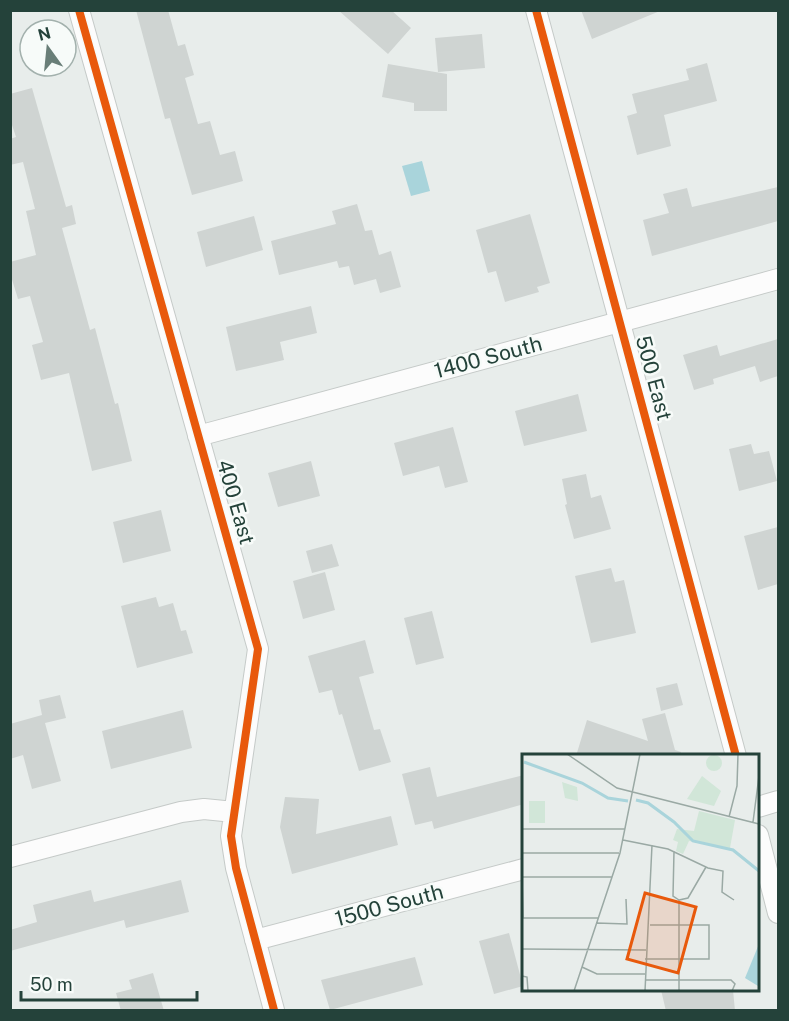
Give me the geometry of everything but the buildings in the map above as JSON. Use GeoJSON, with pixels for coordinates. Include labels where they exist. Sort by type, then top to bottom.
{"type":"FeatureCollection","features":[{"type":"Feature","properties":{"kind":"street","name":"400 East"},"geometry":{"type":"LineString","coordinates":[[79,10],[258,649],[234,812],[232,848],[274,1011]]}},
{"type":"Feature","properties":{"kind":"street","name":"500 East"},"geometry":{"type":"LineString","coordinates":[[536,10],[735,754]]}},
{"type":"Feature","properties":{"kind":"street","name":"1400 South"},"geometry":{"type":"LineString","coordinates":[[198,436],[778,279]]}},
{"type":"Feature","properties":{"kind":"street"},"geometry":{"type":"LineString","coordinates":[[759,807],[778,801]]}},
{"type":"Feature","properties":{"kind":"street"},"geometry":{"type":"LineString","coordinates":[[10,857],[181,812],[204,809],[234,812]]}},
{"type":"Feature","properties":{"kind":"street"},"geometry":{"type":"LineString","coordinates":[[759,839],[778,913]]}},
{"type":"Feature","properties":{"kind":"street","name":"1500 South"},"geometry":{"type":"LineString","coordinates":[[255,940],[522,870]]}},
{"type":"Feature","properties":{"kind":"water"},"geometry":{"type":"Polygon","coordinates":[[[422,161],[430,191],[411,196],[402,166],[422,161]]]}},
{"type":"Feature","properties":{"kind":"cycle path"},"geometry":{"type":"LineString","coordinates":[[79,10],[258,649],[231,836],[236,868],[274,1010]]}},
{"type":"Feature","properties":{"kind":"cycle path"},"geometry":{"type":"LineString","coordinates":[[536,10],[735,754]]}}]}
